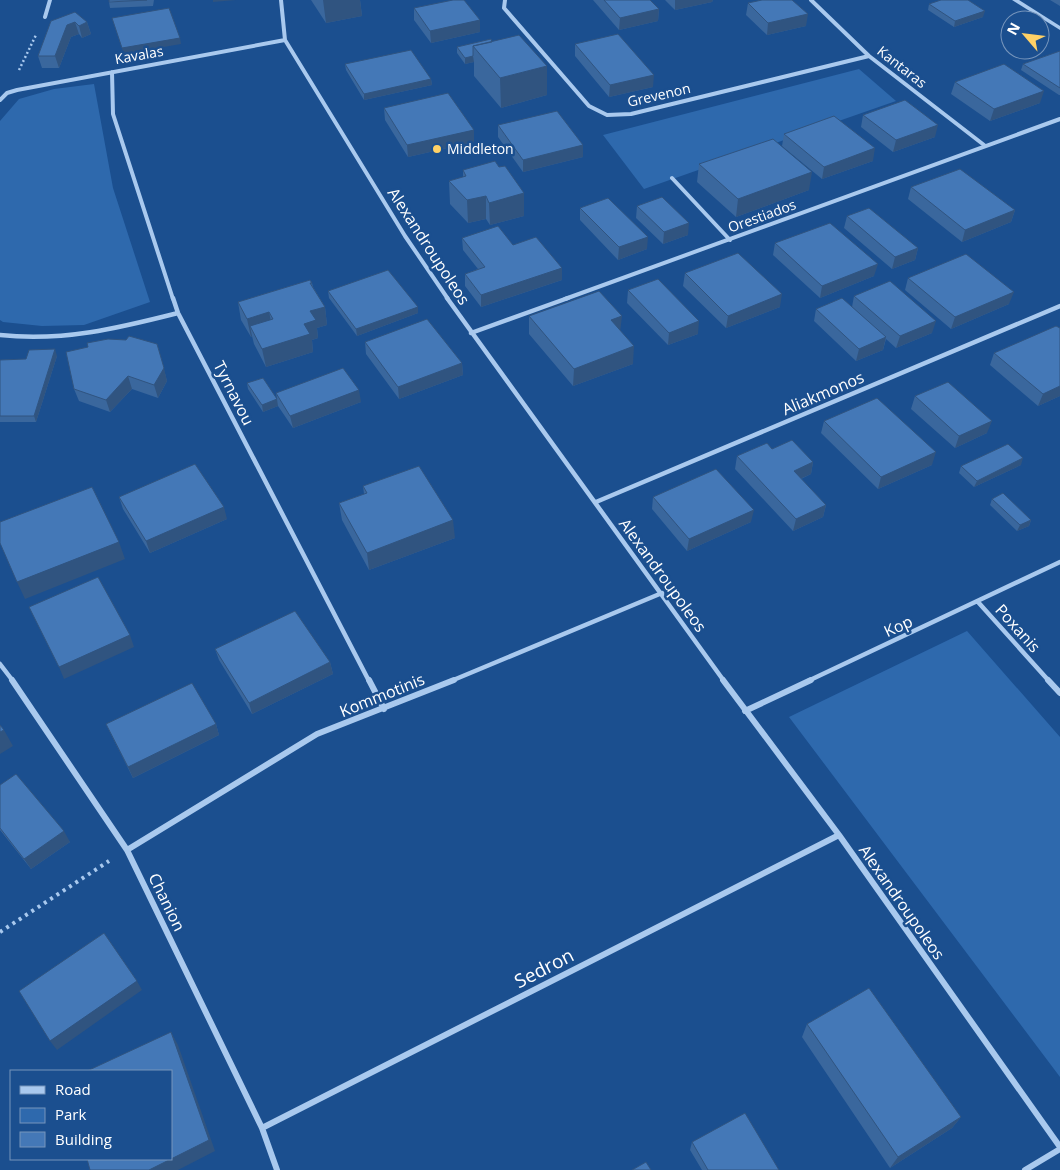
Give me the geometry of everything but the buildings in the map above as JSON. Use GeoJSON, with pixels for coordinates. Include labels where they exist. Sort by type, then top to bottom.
{"type":"FeatureCollection","features":[{"type":"Feature","properties":{"kind":"street"},"geometry":{"type":"LineString","coordinates":[[45,17],[50,0]]}},
{"type":"Feature","properties":{"kind":"street","name":"Alexandroupoleos"},"geometry":{"type":"LineString","coordinates":[[281,0],[285,40],[405,236],[471,333],[662,593],[745,711],[840,835],[1060,1148]]}},
{"type":"Feature","properties":{"kind":"street","name":"Grevenon"},"geometry":{"type":"LineString","coordinates":[[505,0],[504,8],[590,106],[607,116],[631,114],[870,56]]}},
{"type":"Feature","properties":{"kind":"street","name":"Kantaras"},"geometry":{"type":"LineString","coordinates":[[811,0],[870,56],[984,145]]}},
{"type":"Feature","properties":{"kind":"street"},"geometry":{"type":"LineString","coordinates":[[1015,0],[1060,28]]}},
{"type":"Feature","properties":{"kind":"street","name":"Kavalas"},"geometry":{"type":"LineString","coordinates":[[7,93],[285,40]]}},
{"type":"Feature","properties":{"kind":"street","name":"Tyrnavou"},"geometry":{"type":"LineString","coordinates":[[112,72],[113,114],[178,314],[384,709]]}},
{"type":"Feature","properties":{"kind":"street"},"geometry":{"type":"LineString","coordinates":[[0,100],[7,93]]}},
{"type":"Feature","properties":{"kind":"street","name":"Orestiados"},"geometry":{"type":"LineString","coordinates":[[471,333],[730,240],[984,145],[1060,119]]}},
{"type":"Feature","properties":{"kind":"street"},"geometry":{"type":"LineString","coordinates":[[672,178],[730,240]]}},
{"type":"Feature","properties":{"kind":"street","name":"Aliakmonos"},"geometry":{"type":"LineString","coordinates":[[596,502],[1060,306]]}},
{"type":"Feature","properties":{"kind":"street"},"geometry":{"type":"LineString","coordinates":[[0,335],[31,339],[100,333],[178,314]]}},
{"type":"Feature","properties":{"kind":"street","name":"Kop"},"geometry":{"type":"LineString","coordinates":[[745,711],[1060,562]]}},
{"type":"Feature","properties":{"kind":"street","name":"Kommotinis"},"geometry":{"type":"LineString","coordinates":[[127,850],[317,734],[384,709],[662,593]]}},
{"type":"Feature","properties":{"kind":"street","name":"Poxanis"},"geometry":{"type":"LineString","coordinates":[[978,602],[1060,693]]}},
{"type":"Feature","properties":{"kind":"street","name":"Chanion"},"geometry":{"type":"LineString","coordinates":[[0,664],[19,689],[127,850],[262,1128],[277,1170]]}},
{"type":"Feature","properties":{"kind":"street","name":"Sedron"},"geometry":{"type":"LineString","coordinates":[[262,1128],[840,835]]}},
{"type":"Feature","properties":{"kind":"street"},"geometry":{"type":"LineString","coordinates":[[1025,1170],[1060,1148]]}},
{"type":"Feature","properties":{"kind":"path"},"geometry":{"type":"LineString","coordinates":[[7,93],[45,17]]}},
{"type":"Feature","properties":{"kind":"path"},"geometry":{"type":"LineString","coordinates":[[0,932],[127,850]]}},
{"type":"Feature","properties":{"kind":"green space"},"geometry":{"type":"Polygon","coordinates":[[[859,69],[896,101],[644,189],[603,135],[859,69]]]}},
{"type":"Feature","properties":{"kind":"green space"},"geometry":{"type":"Polygon","coordinates":[[[94,84],[113,188],[150,302],[84,325],[42,326],[3,322],[0,320],[0,121],[19,99],[54,89],[94,84]]]}},
{"type":"Feature","properties":{"kind":"green space"},"geometry":{"type":"Polygon","coordinates":[[[967,631],[1060,737],[1060,1077],[789,717],[967,631]]]}},
{"type":"Feature","properties":{"kind":"place","name":"Middleton"},"geometry":{"type":"Point","coordinates":[437,149]}}]}
